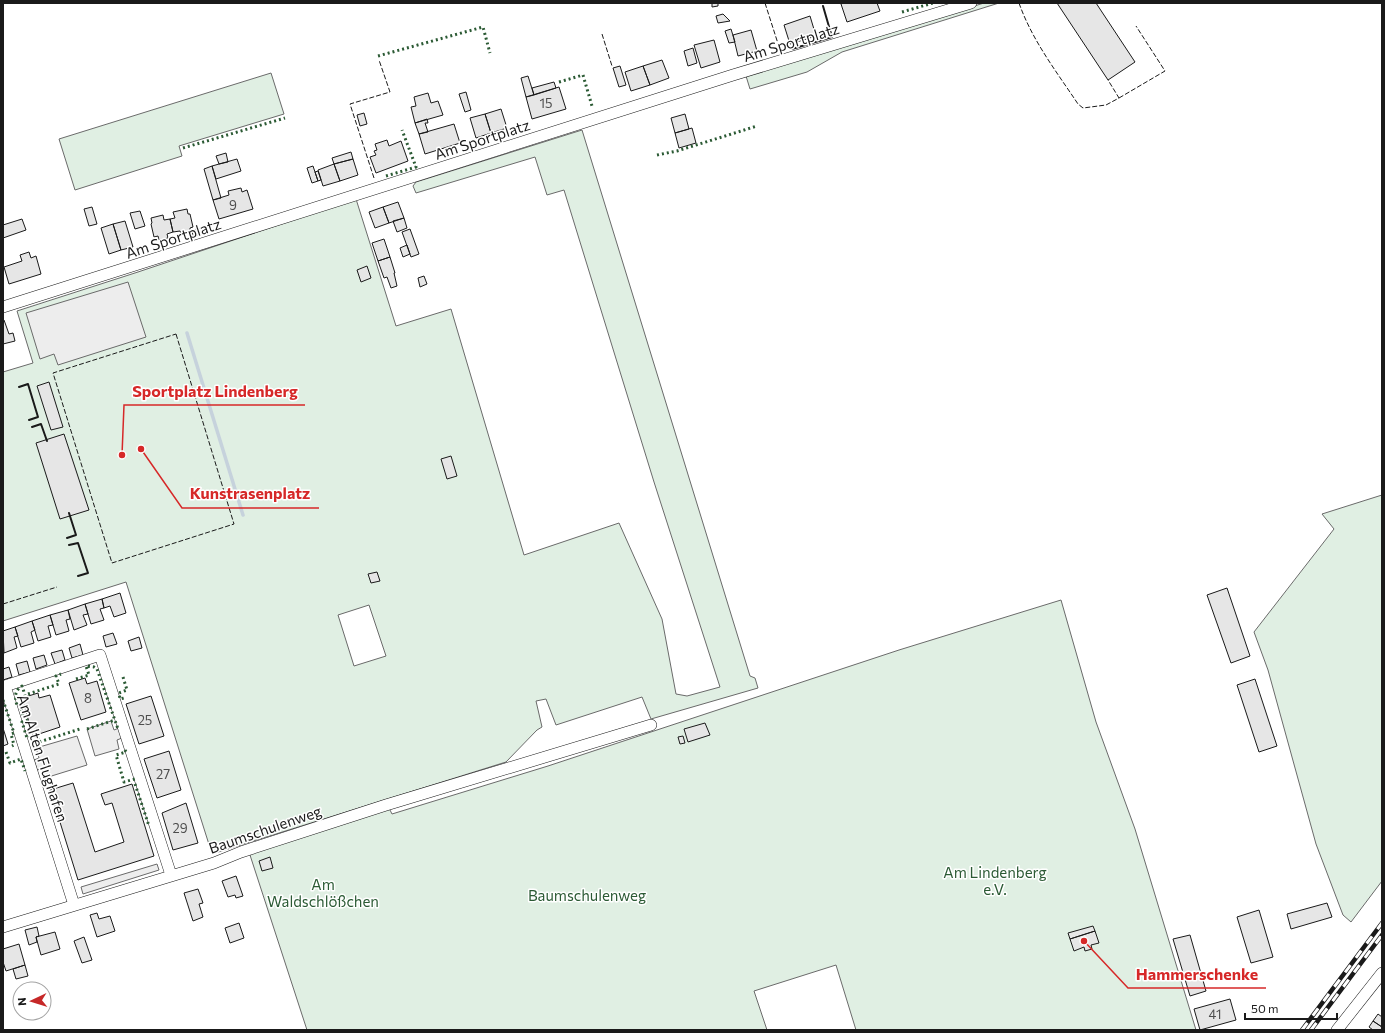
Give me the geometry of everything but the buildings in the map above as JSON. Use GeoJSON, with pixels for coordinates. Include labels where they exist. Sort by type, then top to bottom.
{"type":"FeatureCollection","features":[{"type":"Feature","properties":{"kind":"street","name":"Am Sportplatz"},"geometry":{"type":"LineString","coordinates":[[3,307],[733,75],[971,3]]}},
{"type":"Feature","properties":{"kind":"street","name":"Am Alten Flughafen"},"geometry":{"type":"LineString","coordinates":[[74,905],[4,686],[100,655],[171,876]]}},
{"type":"Feature","properties":{"kind":"street","name":"Baumschulenweg"},"geometry":{"type":"LineString","coordinates":[[3,927],[214,863],[241,852],[380,807],[651,725]]}},
{"type":"Feature","properties":{"kind":"street"},"geometry":{"type":"LineString","coordinates":[[1337,1030],[1382,973]]}},
{"type":"Feature","properties":{"kind":"green space"},"geometry":{"type":"Polygon","coordinates":[[[984,3],[999,3],[842,52],[807,72],[750,89],[746,76],[984,3]]]}},
{"type":"Feature","properties":{"kind":"green space"},"geometry":{"type":"Polygon","coordinates":[[[271,73],[284,114],[179,146],[182,156],[75,190],[59,139],[271,73]]]}},
{"type":"Feature","properties":{"kind":"green space"},"geometry":{"type":"Polygon","coordinates":[[[582,130],[750,676],[755,678],[758,688],[651,719],[642,697],[556,725],[546,699],[536,701],[542,727],[537,730],[506,762],[212,854],[126,582],[3,621],[3,372],[33,363],[17,311],[356,199],[396,326],[451,309],[524,555],[619,523],[662,619],[676,694],[687,696],[720,687],[654,482],[564,190],[547,195],[535,157],[416,193],[413,186],[416,182],[582,130]],[[369,605],[338,615],[354,666],[386,656],[369,605]]]}},
{"type":"Feature","properties":{"kind":"green space"},"geometry":{"type":"Polygon","coordinates":[[[1382,495],[1382,881],[1351,922],[1343,915],[1316,844],[1268,670],[1254,632],[1334,529],[1322,514],[1382,495]]]}},
{"type":"Feature","properties":{"kind":"green space"},"geometry":{"type":"Polygon","coordinates":[[[1061,600],[1096,722],[1135,829],[1196,1030],[856,1030],[836,965],[754,991],[767,1030],[307,1030],[249,852],[389,808],[392,814],[548,766],[899,650],[1061,600]]]}},
{"type":"Feature","properties":{"kind":"shaded area"},"geometry":{"type":"Polygon","coordinates":[[[128,282],[146,337],[58,365],[54,354],[40,359],[26,313],[128,282]]]}},
{"type":"Feature","properties":{"kind":"shaded area"},"geometry":{"type":"Polygon","coordinates":[[[111,721],[114,730],[119,728],[122,738],[117,740],[119,749],[95,756],[87,729],[111,721]]]}},
{"type":"Feature","properties":{"kind":"shaded area"},"geometry":{"type":"Polygon","coordinates":[[[77,736],[87,765],[45,778],[42,769],[37,770],[34,760],[39,758],[36,748],[77,736]]]}},
{"type":"Feature","properties":{"kind":"shaded area"},"geometry":{"type":"Polygon","coordinates":[[[157,864],[159,870],[83,894],[81,887],[157,864]]]}},
{"type":"Feature","properties":{"kind":"waterway"},"geometry":{"type":"LineString","coordinates":[[187,333],[243,515]]}},
{"type":"Feature","properties":{"kind":"railway"},"geometry":{"type":"LineString","coordinates":[[1302,1030],[1382,923]]}},
{"type":"Feature","properties":{"kind":"railway"},"geometry":{"type":"LineString","coordinates":[[1311,1030],[1382,935]]}},
{"type":"Feature","properties":{"kind":"hedge"},"geometry":{"type":"LineString","coordinates":[[902,12],[933,3]]}},
{"type":"Feature","properties":{"kind":"hedge"},"geometry":{"type":"LineString","coordinates":[[378,56],[483,27],[490,53]]}},
{"type":"Feature","properties":{"kind":"hedge"},"geometry":{"type":"LineString","coordinates":[[559,82],[583,75],[592,106]]}},
{"type":"Feature","properties":{"kind":"hedge"},"geometry":{"type":"LineString","coordinates":[[183,148],[285,118]]}},
{"type":"Feature","properties":{"kind":"hedge"},"geometry":{"type":"LineString","coordinates":[[657,155],[677,151],[757,126]]}},
{"type":"Feature","properties":{"kind":"hedge"},"geometry":{"type":"LineString","coordinates":[[386,176],[416,167],[402,130]]}},
{"type":"Feature","properties":{"kind":"hedge"},"geometry":{"type":"LineString","coordinates":[[76,679],[89,675],[86,666],[97,669],[118,729]]}},
{"type":"Feature","properties":{"kind":"hedge"},"geometry":{"type":"LineString","coordinates":[[28,694],[59,684],[56,676],[61,674]]}},
{"type":"Feature","properties":{"kind":"hedge"},"geometry":{"type":"LineString","coordinates":[[123,677],[127,690],[119,693],[120,699],[124,698]]}},
{"type":"Feature","properties":{"kind":"hedge"},"geometry":{"type":"LineString","coordinates":[[23,715],[20,705],[17,706],[16,692],[22,686],[25,695]]}},
{"type":"Feature","properties":{"kind":"hedge"},"geometry":{"type":"LineString","coordinates":[[3,700],[14,733],[11,734],[14,745],[12,746]]}},
{"type":"Feature","properties":{"kind":"hedge"},"geometry":{"type":"LineString","coordinates":[[28,720],[22,722],[27,738],[37,736],[39,742],[80,729]]}},
{"type":"Feature","properties":{"kind":"hedge"},"geometry":{"type":"LineString","coordinates":[[87,729],[115,720]]}},
{"type":"Feature","properties":{"kind":"hedge"},"geometry":{"type":"LineString","coordinates":[[125,750],[126,752],[116,755],[124,782],[135,779]]}},
{"type":"Feature","properties":{"kind":"hedge"},"geometry":{"type":"LineString","coordinates":[[6,752],[10,763],[21,759],[25,771]]}},
{"type":"Feature","properties":{"kind":"hedge"},"geometry":{"type":"LineString","coordinates":[[135,784],[149,826]]}},
{"type":"Feature","properties":{"kind":"fence"},"geometry":{"type":"LineString","coordinates":[[765,3],[781,53]]}},
{"type":"Feature","properties":{"kind":"fence"},"geometry":{"type":"LineString","coordinates":[[1019,3],[1024,17],[1038,43],[1078,104],[1083,108],[1106,105],[1119,98],[1108,80]]}},
{"type":"Feature","properties":{"kind":"fence"},"geometry":{"type":"LineString","coordinates":[[1119,98],[1165,71],[1136,26]]}},
{"type":"Feature","properties":{"kind":"fence"},"geometry":{"type":"LineString","coordinates":[[602,34],[612,66]]}},
{"type":"Feature","properties":{"kind":"fence"},"geometry":{"type":"LineString","coordinates":[[374,178],[350,104],[390,92],[379,60]]}},
{"type":"Feature","properties":{"kind":"fence"},"geometry":{"type":"LineString","coordinates":[[176,334],[234,524],[112,563],[53,373],[176,334]]}},
{"type":"Feature","properties":{"kind":"fence"},"geometry":{"type":"LineString","coordinates":[[3,604],[57,587]]}},
{"type":"Feature","properties":{"kind":"wall"},"geometry":{"type":"LineString","coordinates":[[792,49],[832,37],[823,6]]}},
{"type":"Feature","properties":{"kind":"wall"},"geometry":{"type":"LineString","coordinates":[[19,387],[28,384],[38,417],[29,420]]}},
{"type":"Feature","properties":{"kind":"wall"},"geometry":{"type":"LineString","coordinates":[[32,427],[41,424],[47,441]]}},
{"type":"Feature","properties":{"kind":"wall"},"geometry":{"type":"LineString","coordinates":[[67,538],[76,535],[69,513]]}},
{"type":"Feature","properties":{"kind":"wall"},"geometry":{"type":"LineString","coordinates":[[69,545],[78,543],[88,573],[78,576]]}},
{"type":"Feature","properties":{"kind":"place","name":"Kunstrasenplatz"},"geometry":{"type":"Point","coordinates":[141,449]}},
{"type":"Feature","properties":{"kind":"place","name":"Sportplatz Lindenberg"},"geometry":{"type":"Point","coordinates":[122,455]}},
{"type":"Feature","properties":{"kind":"place","name":"Hammerschenke"},"geometry":{"type":"Point","coordinates":[1084,941]}},
{"type":"Feature","properties":{"kind":"park label","name":"Am Lindenberg e.V."},"geometry":{"type":"Point","coordinates":[995,880]}},
{"type":"Feature","properties":{"kind":"park label","name":"Am Waldschlößchen"},"geometry":{"type":"Point","coordinates":[323,892]}}]}
